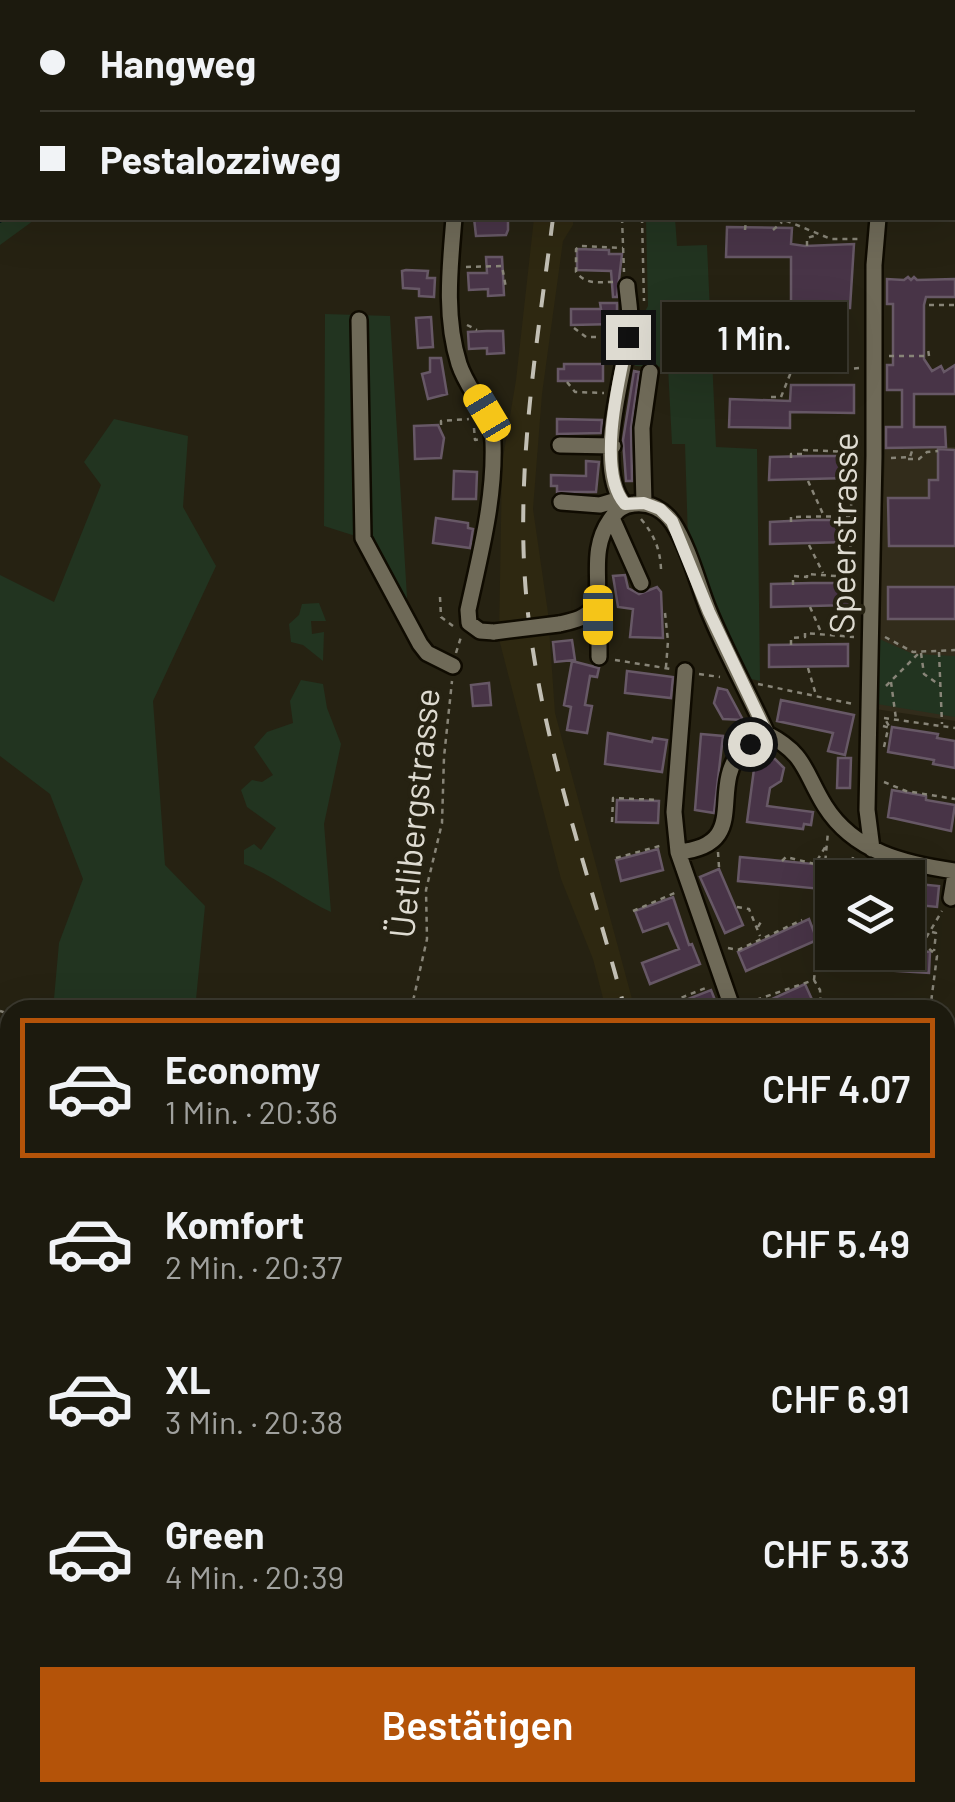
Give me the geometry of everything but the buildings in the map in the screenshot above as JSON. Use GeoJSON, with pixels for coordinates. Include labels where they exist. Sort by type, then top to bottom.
{"type":"FeatureCollection","features":[{"type":"Feature","properties":{"kind":"street"},"geometry":{"type":"LineString","coordinates":[[454,220],[448,314],[460,367],[487,413],[492,435],[487,529],[468,610],[470,623],[480,631],[494,632],[578,620],[593,608],[598,598],[596,552],[623,502]]}},
{"type":"Feature","properties":{"kind":"street","name":"Speerstrasse"},"geometry":{"type":"LineString","coordinates":[[867,846],[878,220]]}},
{"type":"Feature","properties":{"kind":"street"},"geometry":{"type":"LineString","coordinates":[[623,502],[612,479],[607,391],[629,331],[626,284]]}},
{"type":"Feature","properties":{"kind":"street"},"geometry":{"type":"LineString","coordinates":[[359,320],[363,538],[420,644],[427,653],[453,666]]}},
{"type":"Feature","properties":{"kind":"street"},"geometry":{"type":"LineString","coordinates":[[644,503],[642,428],[650,372]]}},
{"type":"Feature","properties":{"kind":"street"},"geometry":{"type":"LineString","coordinates":[[560,445],[613,446]]}},
{"type":"Feature","properties":{"kind":"street"},"geometry":{"type":"LineString","coordinates":[[562,502],[644,503],[660,509],[672,521],[709,612],[767,734],[788,744],[801,759],[833,817],[867,846],[898,861],[955,872],[947,899]]}},
{"type":"Feature","properties":{"kind":"street"},"geometry":{"type":"LineString","coordinates":[[612,518],[640,583]]}},
{"type":"Feature","properties":{"kind":"street"},"geometry":{"type":"LineString","coordinates":[[593,608],[598,615],[598,657]]}},
{"type":"Feature","properties":{"kind":"street"},"geometry":{"type":"LineString","coordinates":[[685,672],[675,814],[678,852],[730,1000]]}},
{"type":"Feature","properties":{"kind":"street"},"geometry":{"type":"LineString","coordinates":[[678,852],[714,843],[722,829],[732,765],[741,751],[767,734]]}},
{"type":"Feature","properties":{"kind":"path"},"geometry":{"type":"LineString","coordinates":[[622,220],[623,254]]}},
{"type":"Feature","properties":{"kind":"path"},"geometry":{"type":"LineString","coordinates":[[574,328],[586,338],[629,331],[644,309],[642,220]]}},
{"type":"Feature","properties":{"kind":"path"},"geometry":{"type":"LineString","coordinates":[[745,230],[746,220],[784,221],[835,239],[876,239]]}},
{"type":"Feature","properties":{"kind":"path"},"geometry":{"type":"LineString","coordinates":[[774,230],[784,221]]}},
{"type":"Feature","properties":{"kind":"path"},"geometry":{"type":"LineString","coordinates":[[807,246],[807,238],[820,234]]}},
{"type":"Feature","properties":{"kind":"path"},"geometry":{"type":"LineString","coordinates":[[835,239],[835,246]]}},
{"type":"Feature","properties":{"kind":"path"},"geometry":{"type":"LineString","coordinates":[[596,247],[596,254]]}},
{"type":"Feature","properties":{"kind":"path"},"geometry":{"type":"LineString","coordinates":[[623,248],[576,249],[578,275],[589,282],[626,284]]}},
{"type":"Feature","properties":{"kind":"path"},"geometry":{"type":"LineString","coordinates":[[450,268],[502,266],[506,288]]}},
{"type":"Feature","properties":{"kind":"path"},"geometry":{"type":"LineString","coordinates":[[929,305],[955,306]]}},
{"type":"Feature","properties":{"kind":"path"},"geometry":{"type":"LineString","coordinates":[[772,313],[796,313],[814,370]]}},
{"type":"Feature","properties":{"kind":"path"},"geometry":{"type":"LineString","coordinates":[[770,397],[781,398],[791,372],[928,356],[928,348]]}},
{"type":"Feature","properties":{"kind":"path"},"geometry":{"type":"LineString","coordinates":[[567,382],[575,392],[607,391]]}},
{"type":"Feature","properties":{"kind":"path"},"geometry":{"type":"LineString","coordinates":[[441,425],[441,420],[472,419],[476,440],[492,435]]}},
{"type":"Feature","properties":{"kind":"path"},"geometry":{"type":"LineString","coordinates":[[907,459],[913,448]]}},
{"type":"Feature","properties":{"kind":"path"},"geometry":{"type":"LineString","coordinates":[[790,458],[791,454],[804,454],[804,450],[852,452]]}},
{"type":"Feature","properties":{"kind":"path"},"geometry":{"type":"LineString","coordinates":[[852,452],[864,469],[874,462],[919,459],[927,452],[938,452]]}},
{"type":"Feature","properties":{"kind":"path"},"geometry":{"type":"LineString","coordinates":[[850,577],[852,452]]}},
{"type":"Feature","properties":{"kind":"path"},"geometry":{"type":"LineString","coordinates":[[808,481],[828,517]]}},
{"type":"Feature","properties":{"kind":"path"},"geometry":{"type":"LineString","coordinates":[[623,502],[655,539],[661,569]]}},
{"type":"Feature","properties":{"kind":"path"},"geometry":{"type":"LineString","coordinates":[[791,522],[791,518],[850,515],[873,519]]}},
{"type":"Feature","properties":{"kind":"path"},"geometry":{"type":"LineString","coordinates":[[809,544],[824,574]]}},
{"type":"Feature","properties":{"kind":"path"},"geometry":{"type":"LineString","coordinates":[[793,584],[793,576],[872,577]]}},
{"type":"Feature","properties":{"kind":"path"},"geometry":{"type":"LineString","coordinates":[[831,577],[831,583]]}},
{"type":"Feature","properties":{"kind":"path"},"geometry":{"type":"LineString","coordinates":[[440,597],[444,621],[461,631],[470,623]]}},
{"type":"Feature","properties":{"kind":"path"},"geometry":{"type":"LineString","coordinates":[[810,607],[822,634]]}},
{"type":"Feature","properties":{"kind":"path"},"geometry":{"type":"LineString","coordinates":[[665,614],[666,668]]}},
{"type":"Feature","properties":{"kind":"path","name":"Üetlibergstrasse"},"geometry":{"type":"LineString","coordinates":[[413,1000],[427,939],[426,890],[442,823],[453,666],[458,642],[470,623]]}},
{"type":"Feature","properties":{"kind":"path"},"geometry":{"type":"LineString","coordinates":[[791,645],[791,638],[830,634],[830,641],[870,633],[914,652],[955,650]]}},
{"type":"Feature","properties":{"kind":"path"},"geometry":{"type":"LineString","coordinates":[[939,651],[942,726]]}},
{"type":"Feature","properties":{"kind":"path"},"geometry":{"type":"LineString","coordinates":[[920,652],[924,674],[941,686]]}},
{"type":"Feature","properties":{"kind":"path"},"geometry":{"type":"LineString","coordinates":[[896,720],[891,681],[920,652]]}},
{"type":"Feature","properties":{"kind":"path"},"geometry":{"type":"LineString","coordinates":[[808,668],[816,696]]}},
{"type":"Feature","properties":{"kind":"path"},"geometry":{"type":"LineString","coordinates":[[868,715],[955,728]]}},
{"type":"Feature","properties":{"kind":"path"},"geometry":{"type":"LineString","coordinates":[[884,747],[888,727]]}},
{"type":"Feature","properties":{"kind":"path"},"geometry":{"type":"LineString","coordinates":[[867,782],[889,782],[906,790],[955,799]]}},
{"type":"Feature","properties":{"kind":"path"},"geometry":{"type":"LineString","coordinates":[[938,802],[940,796]]}},
{"type":"Feature","properties":{"kind":"path"},"geometry":{"type":"LineString","coordinates":[[612,822],[613,798],[654,800],[675,814]]}},
{"type":"Feature","properties":{"kind":"path"},"geometry":{"type":"LineString","coordinates":[[820,1000],[814,980],[829,820],[833,817]]}},
{"type":"Feature","properties":{"kind":"path"},"geometry":{"type":"LineString","coordinates":[[782,861],[786,857],[800,858],[815,864],[828,842]]}},
{"type":"Feature","properties":{"kind":"path"},"geometry":{"type":"LineString","coordinates":[[853,860],[854,854],[867,846]]}},
{"type":"Feature","properties":{"kind":"path"},"geometry":{"type":"LineString","coordinates":[[616,858],[657,847]]}},
{"type":"Feature","properties":{"kind":"path"},"geometry":{"type":"LineString","coordinates":[[633,911],[688,888]]}},
{"type":"Feature","properties":{"kind":"path"},"geometry":{"type":"LineString","coordinates":[[925,941],[942,916],[947,899]]}},
{"type":"Feature","properties":{"kind":"path"},"geometry":{"type":"LineString","coordinates":[[738,907],[749,909],[760,938]]}},
{"type":"Feature","properties":{"kind":"path"},"geometry":{"type":"LineString","coordinates":[[757,928],[762,920]]}},
{"type":"Feature","properties":{"kind":"path"},"geometry":{"type":"LineString","coordinates":[[712,951],[723,946],[738,950],[802,920]]}},
{"type":"Feature","properties":{"kind":"path"},"geometry":{"type":"LineString","coordinates":[[931,932],[936,933],[934,951]]}},
{"type":"Feature","properties":{"kind":"path"},"geometry":{"type":"LineString","coordinates":[[925,945],[937,956],[931,1000]]}},
{"type":"Feature","properties":{"kind":"path"},"geometry":{"type":"LineString","coordinates":[[679,1000],[715,988],[718,980],[722,980]]}},
{"type":"Feature","properties":{"kind":"path"},"geometry":{"type":"LineString","coordinates":[[759,1000],[814,980]]}},
{"type":"Feature","properties":{"kind":"shaded area"},"geometry":{"type":"Polygon","coordinates":[[[534,220],[573,220],[563,241],[542,394],[533,509],[548,613],[555,713],[632,1000],[603,1000],[593,959],[561,879],[499,639],[502,464],[516,380],[534,220]]]}},
{"type":"Feature","properties":{"kind":"shaded area"},"geometry":{"type":"Polygon","coordinates":[[[886,427],[945,427],[946,447],[955,447],[955,721],[875,709],[886,427]]]}},
{"type":"Feature","properties":{"kind":"green space"},"geometry":{"type":"Polygon","coordinates":[[[0,220],[34,220],[0,245],[0,220]]]}},
{"type":"Feature","properties":{"kind":"green space"},"geometry":{"type":"Polygon","coordinates":[[[646,220],[675,220],[677,246],[707,245],[716,447],[757,449],[760,681],[747,678],[716,615],[688,540],[685,444],[672,444],[668,367],[635,366],[637,325],[648,306],[646,220]]]}},
{"type":"Feature","properties":{"kind":"green space"},"geometry":{"type":"Polygon","coordinates":[[[325,314],[390,316],[408,614],[365,539],[324,526],[325,314]]]}},
{"type":"Feature","properties":{"kind":"green space"},"geometry":{"type":"Polygon","coordinates":[[[114,419],[188,436],[183,507],[216,566],[153,701],[165,865],[205,906],[196,1000],[54,1000],[59,943],[83,879],[50,794],[0,756],[0,575],[54,602],[101,485],[84,462],[114,419]]]}},
{"type":"Feature","properties":{"kind":"green space"},"geometry":{"type":"Polygon","coordinates":[[[319,603],[326,621],[311,621],[312,634],[324,632],[323,661],[303,645],[291,642],[289,624],[299,615],[302,604],[319,603]]]}},
{"type":"Feature","properties":{"kind":"green space"},"geometry":{"type":"Polygon","coordinates":[[[877,638],[913,654],[955,656],[955,717],[877,704],[877,638]]]}},
{"type":"Feature","properties":{"kind":"green space"},"geometry":{"type":"Polygon","coordinates":[[[301,680],[323,684],[327,708],[341,744],[324,824],[331,912],[244,864],[244,850],[254,844],[261,850],[276,828],[247,807],[241,790],[252,780],[262,782],[273,775],[254,747],[267,732],[293,723],[290,701],[301,680]]]}},
{"type":"Feature","properties":{"kind":"railway"},"geometry":{"type":"LineString","coordinates":[[553,220],[525,459],[527,604],[555,758],[622,1000]]}},
{"type":"Feature","properties":{"kind":"route"},"geometry":{"type":"LineString","coordinates":[[628,337],[616,394],[612,479],[625,504],[644,503],[660,509],[672,521],[709,612],[767,734],[750,744]]}}]}
